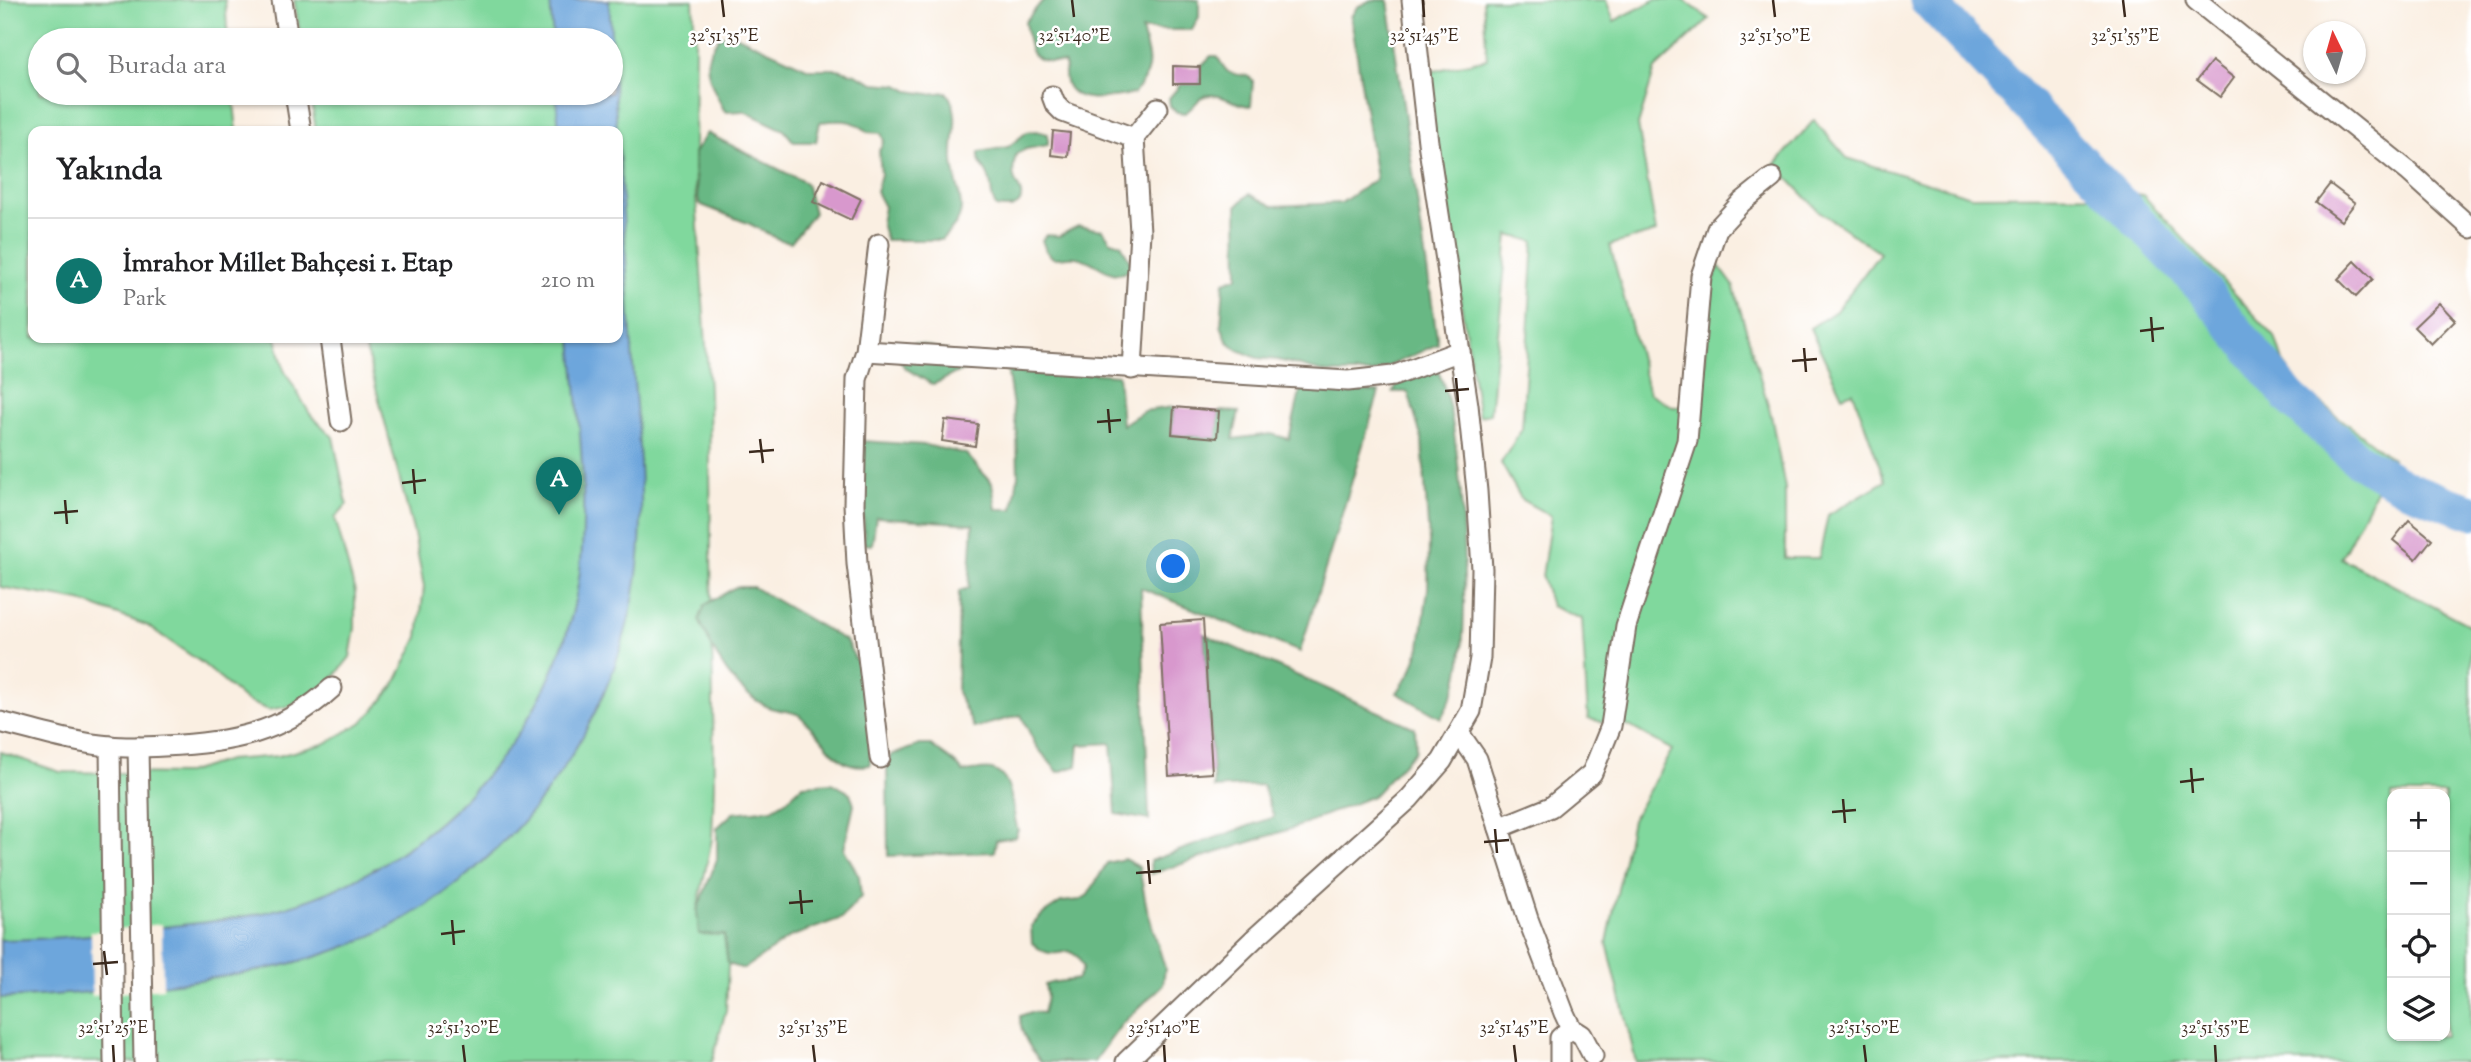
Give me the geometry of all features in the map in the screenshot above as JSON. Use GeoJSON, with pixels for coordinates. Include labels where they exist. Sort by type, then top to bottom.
{"type":"FeatureCollection","features":[{"type":"Feature","properties":{"kind":"street"},"geometry":{"type":"LineString","coordinates":[[282,0],[286,28]]}},
{"type":"Feature","properties":{"kind":"street"},"geometry":{"type":"LineString","coordinates":[[1126,1062],[1256,937],[1409,799],[1442,761],[1471,711],[1480,658],[1482,569],[1477,491],[1460,351],[1428,142],[1412,0]]}},
{"type":"Feature","properties":{"kind":"street"},"geometry":{"type":"LineString","coordinates":[[2196,0],[2408,171],[2471,228]]}},
{"type":"Feature","properties":{"kind":"street"},"geometry":{"type":"LineString","coordinates":[[1052,96],[1063,112],[1134,138]]}},
{"type":"Feature","properties":{"kind":"street"},"geometry":{"type":"LineString","coordinates":[[297,105],[300,126]]}},
{"type":"Feature","properties":{"kind":"street"},"geometry":{"type":"LineString","coordinates":[[1132,369],[1140,233],[1134,138],[1158,108]]}},
{"type":"Feature","properties":{"kind":"street"},"geometry":{"type":"LineString","coordinates":[[1499,828],[1551,807],[1591,773],[1611,726],[1626,626],[1687,440],[1701,276],[1717,229],[1742,202],[1772,178]]}},
{"type":"Feature","properties":{"kind":"street"},"geometry":{"type":"LineString","coordinates":[[879,244],[866,351],[856,379],[854,504],[857,564],[880,758]]}},
{"type":"Feature","properties":{"kind":"street"},"geometry":{"type":"LineString","coordinates":[[331,343],[341,421]]}},
{"type":"Feature","properties":{"kind":"street"},"geometry":{"type":"LineString","coordinates":[[866,351],[1348,381],[1393,376],[1460,351]]}},
{"type":"Feature","properties":{"kind":"street"},"geometry":{"type":"LineString","coordinates":[[0,722],[110,746],[213,742],[261,732],[303,712],[332,688]]}},
{"type":"Feature","properties":{"kind":"street"},"geometry":{"type":"LineString","coordinates":[[1459,733],[1476,759],[1528,919],[1571,1028],[1582,1035],[1593,1056]]}},
{"type":"Feature","properties":{"kind":"street"},"geometry":{"type":"LineString","coordinates":[[110,746],[114,1052]]}},
{"type":"Feature","properties":{"kind":"street"},"geometry":{"type":"LineString","coordinates":[[138,747],[144,1062]]}},
{"type":"Feature","properties":{"kind":"street"},"geometry":{"type":"LineString","coordinates":[[1560,1062],[1560,1038],[1571,1028]]}},
{"type":"Feature","properties":{"kind":"green space"},"geometry":{"type":"Polygon","coordinates":[[[0,0],[225,0],[227,28],[28,28],[28,105],[234,105],[236,126],[28,126],[28,343],[277,343],[284,370],[310,414],[333,437],[347,504],[335,518],[355,592],[355,628],[350,657],[331,681],[290,706],[269,710],[246,701],[202,663],[146,625],[80,601],[0,587],[0,0]]]}},
{"type":"Feature","properties":{"kind":"green space"},"geometry":{"type":"Polygon","coordinates":[[[294,0],[693,0],[694,168],[709,389],[714,785],[712,839],[697,911],[724,935],[728,964],[726,1010],[712,1062],[0,1062],[0,752],[60,772],[183,774],[228,760],[278,756],[324,744],[361,723],[394,686],[418,637],[424,587],[414,534],[364,343],[623,343],[623,126],[315,126],[312,105],[623,105],[623,28],[299,28],[294,0]]]}},
{"type":"Feature","properties":{"kind":"green space"},"geometry":{"type":"Polygon","coordinates":[[[1043,0],[1199,0],[1199,17],[1192,30],[1142,30],[1148,70],[1134,94],[1088,98],[1072,92],[1067,85],[1065,63],[1044,61],[1033,54],[1025,22],[1043,0]]]}},
{"type":"Feature","properties":{"kind":"green space"},"geometry":{"type":"Polygon","coordinates":[[[1371,0],[1388,0],[1438,344],[1374,373],[1327,373],[1278,360],[1257,358],[1238,350],[1227,341],[1221,325],[1224,282],[1238,277],[1237,206],[1249,194],[1273,206],[1341,203],[1376,179],[1351,17],[1357,7],[1371,0]]]}},
{"type":"Feature","properties":{"kind":"green space"},"geometry":{"type":"Polygon","coordinates":[[[1483,0],[1606,0],[1614,21],[1655,0],[1684,0],[1709,19],[1655,69],[1638,125],[1656,232],[1610,245],[1649,393],[1673,407],[1701,406],[1711,289],[1719,266],[1733,285],[1771,415],[1785,488],[1785,558],[1819,558],[1828,515],[1885,481],[1853,392],[1842,396],[1810,328],[1836,311],[1880,253],[1819,211],[1775,165],[1814,120],[1847,158],[1971,196],[2143,195],[2275,337],[2283,362],[2303,389],[2392,459],[2341,558],[2471,626],[2471,1062],[1636,1062],[1607,943],[1632,820],[1672,750],[1631,727],[1588,719],[1582,619],[1551,606],[1542,577],[1551,516],[1522,500],[1501,463],[1522,429],[1534,241],[1508,235],[1490,414],[1479,416],[1435,141],[1429,72],[1487,59],[1483,0]]]}},
{"type":"Feature","properties":{"kind":"green space"},"geometry":{"type":"Polygon","coordinates":[[[731,33],[809,69],[838,69],[874,83],[898,85],[909,91],[929,94],[946,92],[954,108],[953,161],[961,209],[957,223],[951,230],[941,240],[886,240],[881,223],[884,207],[876,192],[881,174],[879,150],[884,141],[881,133],[867,132],[851,122],[826,121],[820,122],[816,142],[794,142],[784,130],[744,111],[725,112],[712,86],[707,64],[719,37],[731,33]]]}},
{"type":"Feature","properties":{"kind":"green space"},"geometry":{"type":"Polygon","coordinates":[[[1211,56],[1217,56],[1228,72],[1248,76],[1253,81],[1251,106],[1206,95],[1185,113],[1177,112],[1170,107],[1169,98],[1181,84],[1200,84],[1200,67],[1211,56]]]}},
{"type":"Feature","properties":{"kind":"green space"},"geometry":{"type":"Polygon","coordinates":[[[1027,132],[1048,134],[1048,145],[1026,149],[1016,154],[1013,172],[1021,194],[1019,203],[1009,208],[996,207],[979,152],[1008,147],[1027,132]]]}},
{"type":"Feature","properties":{"kind":"green space"},"geometry":{"type":"Polygon","coordinates":[[[707,133],[806,183],[814,213],[791,242],[780,240],[750,224],[699,204],[694,153],[707,133]]]}},
{"type":"Feature","properties":{"kind":"green space"},"geometry":{"type":"Polygon","coordinates":[[[1078,226],[1103,230],[1111,241],[1121,244],[1131,263],[1130,270],[1122,273],[1109,272],[1084,259],[1053,258],[1046,251],[1042,240],[1046,235],[1059,236],[1078,226]]]}},
{"type":"Feature","properties":{"kind":"green space"},"geometry":{"type":"Polygon","coordinates":[[[914,343],[940,349],[981,365],[932,384],[905,368],[898,358],[902,349],[914,343]]]}},
{"type":"Feature","properties":{"kind":"green space"},"geometry":{"type":"Polygon","coordinates":[[[1007,367],[1118,375],[1122,425],[1144,411],[1174,407],[1172,434],[1216,438],[1219,411],[1239,412],[1233,439],[1271,434],[1289,439],[1301,388],[1379,392],[1300,652],[1141,588],[1149,820],[1116,814],[1111,743],[1079,745],[1077,766],[1058,772],[1036,746],[1021,715],[974,728],[957,692],[959,591],[969,588],[973,524],[876,517],[872,545],[864,544],[862,441],[925,445],[966,454],[992,483],[996,509],[1013,509],[1018,476],[1017,434],[1007,367]]]}},
{"type":"Feature","properties":{"kind":"green space"},"geometry":{"type":"Polygon","coordinates":[[[1437,370],[1446,394],[1459,471],[1464,565],[1459,673],[1441,718],[1397,693],[1411,672],[1420,647],[1428,589],[1429,541],[1422,440],[1408,392],[1393,392],[1399,383],[1437,370]]]}},
{"type":"Feature","properties":{"kind":"green space"},"geometry":{"type":"Polygon","coordinates":[[[736,587],[753,587],[846,641],[864,675],[870,703],[870,765],[859,766],[843,760],[799,715],[755,700],[734,681],[699,620],[705,605],[736,587]]]}},
{"type":"Feature","properties":{"kind":"green space"},"geometry":{"type":"Polygon","coordinates":[[[1204,634],[1415,728],[1416,750],[1373,796],[1296,827],[1151,874],[1150,861],[1274,817],[1262,785],[1214,788],[1204,634]]]}},
{"type":"Feature","properties":{"kind":"green space"},"geometry":{"type":"Polygon","coordinates":[[[920,745],[931,745],[963,772],[992,770],[999,774],[1005,780],[1011,796],[1018,830],[1015,837],[996,840],[994,852],[888,856],[887,764],[891,755],[920,745]]]}},
{"type":"Feature","properties":{"kind":"green space"},"geometry":{"type":"Polygon","coordinates":[[[832,783],[850,793],[854,805],[844,849],[859,876],[861,897],[842,918],[790,937],[744,969],[728,964],[724,935],[699,934],[697,911],[717,859],[717,828],[733,813],[772,809],[803,785],[832,783]]]}},
{"type":"Feature","properties":{"kind":"green space"},"geometry":{"type":"Polygon","coordinates":[[[1124,859],[1139,867],[1147,909],[1165,968],[1163,985],[1122,1024],[1094,1062],[1041,1062],[1024,1035],[1020,1016],[1031,1012],[1043,1013],[1047,996],[1045,985],[1078,979],[1083,968],[1078,957],[1069,951],[1049,953],[1032,943],[1031,926],[1061,902],[1080,900],[1088,895],[1107,863],[1124,859]]]}},
{"type":"Feature","properties":{"kind":"water"},"geometry":{"type":"Polygon","coordinates":[[[550,0],[609,0],[611,28],[552,28],[550,0]]]}},
{"type":"Feature","properties":{"kind":"water"},"geometry":{"type":"Polygon","coordinates":[[[557,105],[615,105],[617,126],[559,126],[557,105]]]}},
{"type":"Feature","properties":{"kind":"water"},"geometry":{"type":"Polygon","coordinates":[[[623,212],[640,474],[638,567],[626,628],[607,687],[579,743],[545,795],[504,842],[457,883],[406,918],[327,953],[280,966],[161,985],[0,998],[0,940],[122,932],[216,921],[283,908],[350,882],[382,864],[440,822],[466,797],[491,770],[521,730],[546,686],[565,639],[577,591],[581,560],[583,497],[572,343],[623,343],[623,212]]]}},
{"type":"Feature","properties":{"kind":"pier"},"geometry":{"type":"Polygon","coordinates":[[[162,924],[163,988],[92,996],[91,932],[162,924]]]}},
{"type":"Feature","properties":{"kind":"building"},"geometry":{"type":"Polygon","coordinates":[[[2212,61],[2234,78],[2220,97],[2197,80],[2212,61]]]}},
{"type":"Feature","properties":{"kind":"building"},"geometry":{"type":"Polygon","coordinates":[[[1173,66],[1200,67],[1200,84],[1173,84],[1173,66]]]}},
{"type":"Feature","properties":{"kind":"building"},"geometry":{"type":"Polygon","coordinates":[[[1053,131],[1070,133],[1068,157],[1051,155],[1053,131]]]}},
{"type":"Feature","properties":{"kind":"building"},"geometry":{"type":"Polygon","coordinates":[[[823,180],[861,199],[851,220],[813,202],[823,180]]]}},
{"type":"Feature","properties":{"kind":"building"},"geometry":{"type":"Polygon","coordinates":[[[2330,184],[2355,203],[2341,221],[2316,202],[2330,184]]]}},
{"type":"Feature","properties":{"kind":"building"},"geometry":{"type":"Polygon","coordinates":[[[2355,261],[2373,279],[2356,297],[2338,279],[2355,261]]]}},
{"type":"Feature","properties":{"kind":"building"},"geometry":{"type":"Polygon","coordinates":[[[2439,303],[2455,320],[2431,344],[2414,327],[2439,303]]]}},
{"type":"Feature","properties":{"kind":"building"},"geometry":{"type":"Polygon","coordinates":[[[1174,407],[1219,411],[1217,438],[1172,434],[1174,407]]]}},
{"type":"Feature","properties":{"kind":"building"},"geometry":{"type":"Polygon","coordinates":[[[945,420],[978,424],[975,446],[942,441],[945,420]]]}},
{"type":"Feature","properties":{"kind":"building"},"geometry":{"type":"Polygon","coordinates":[[[2409,520],[2432,539],[2416,559],[2393,540],[2409,520]]]}},
{"type":"Feature","properties":{"kind":"building"},"geometry":{"type":"Polygon","coordinates":[[[1203,620],[1212,773],[1169,776],[1160,623],[1203,620]]]}},
{"type":"Feature","properties":{"kind":"waterway"},"geometry":{"type":"LineString","coordinates":[[1927,0],[2203,289],[2289,397],[2358,460],[2408,489],[2471,512]]}},
{"type":"Feature","properties":{"kind":"place","name":"İmrahor Millet Bahçesi 1. Etap"},"geometry":{"type":"Point","coordinates":[559,515]}}]}
